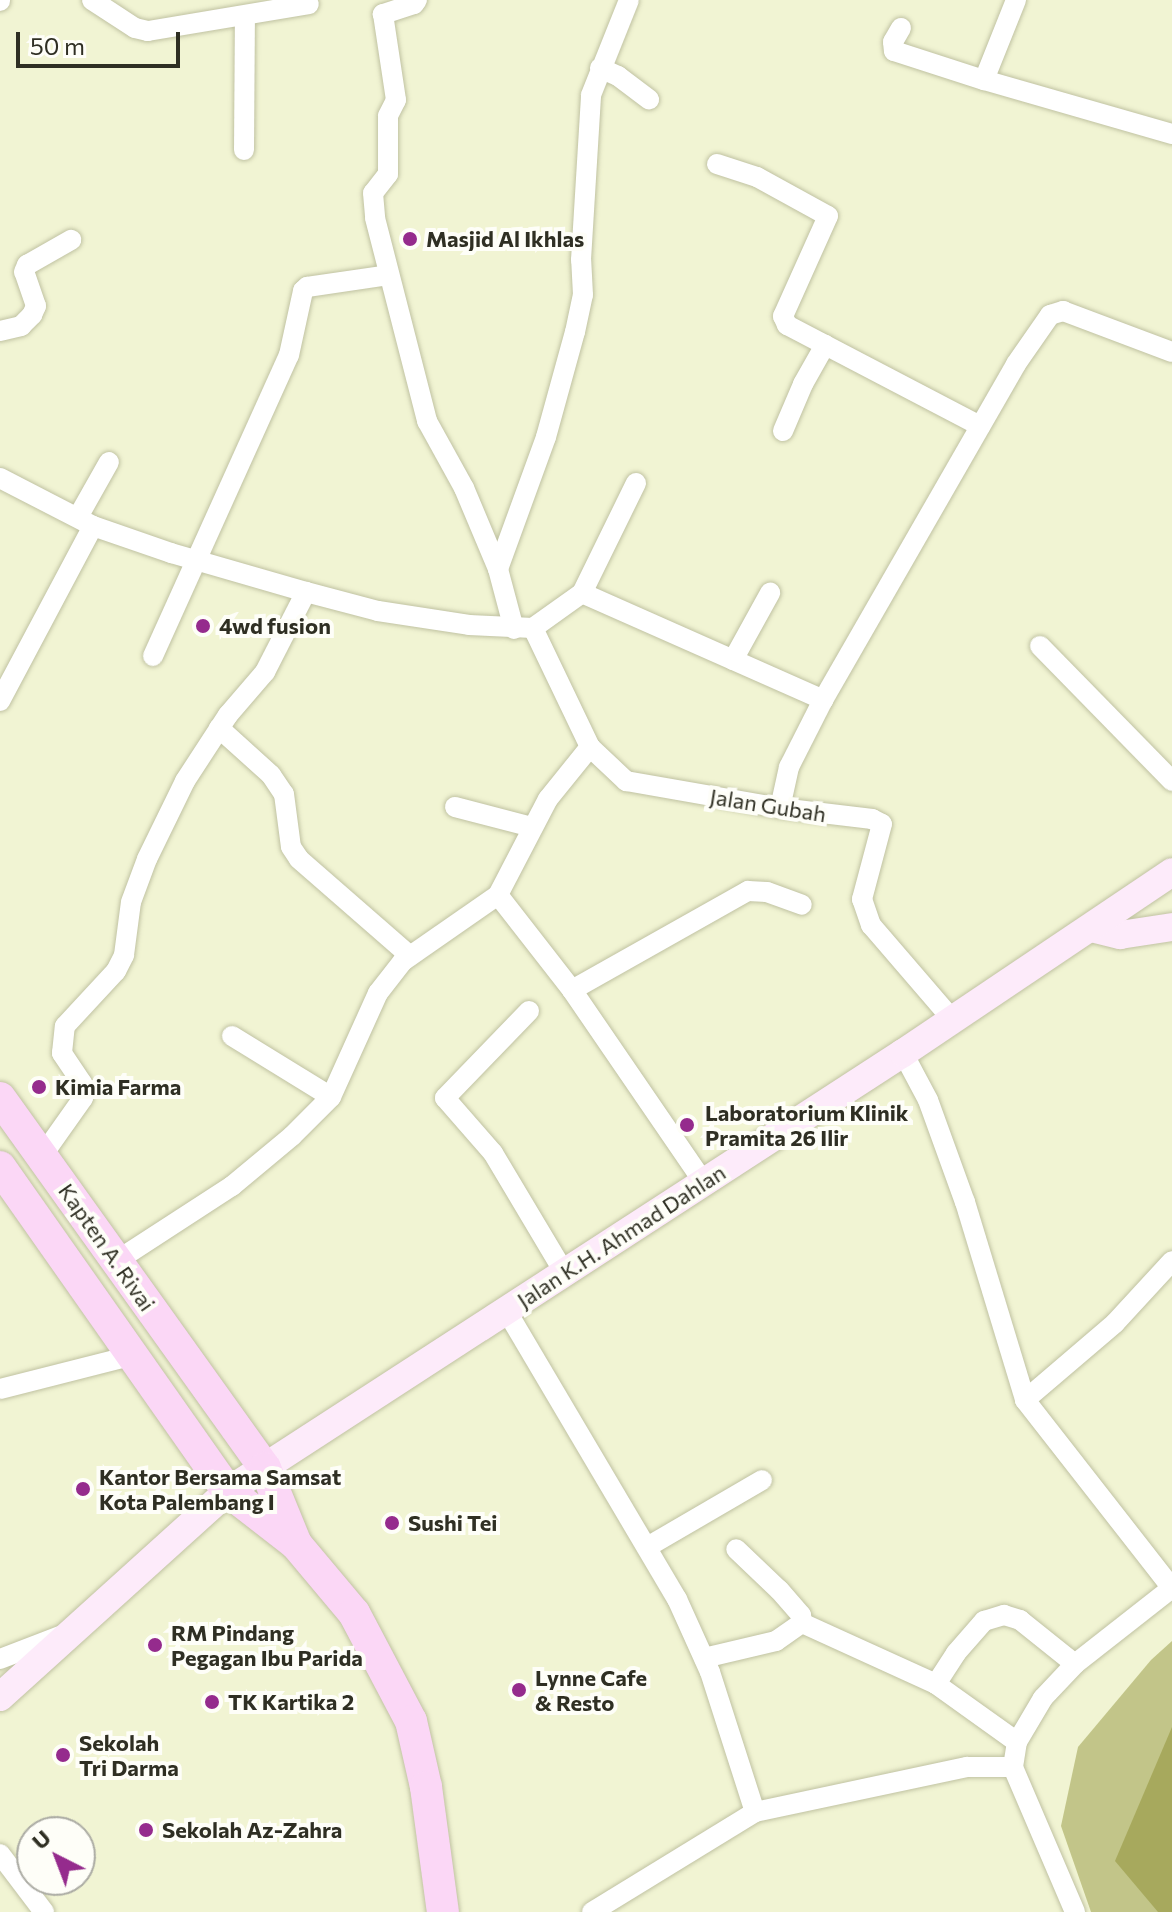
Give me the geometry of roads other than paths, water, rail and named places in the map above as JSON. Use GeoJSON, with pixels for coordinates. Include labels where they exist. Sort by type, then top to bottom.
{"type":"FeatureCollection","features":[{"type":"Feature","properties":{"kind":"main road","name":"Jalan K.H. Ahmad Dahlan"},"geometry":{"type":"LineString","coordinates":[[0,1697],[228,1491],[903,1053],[1172,872]]}},
{"type":"Feature","properties":{"kind":"main road"},"geometry":{"type":"LineString","coordinates":[[1091,928],[1120,935],[1172,927]]}},
{"type":"Feature","properties":{"kind":"main road","name":"Kapten A. Rivai"},"geometry":{"type":"LineString","coordinates":[[0,1098],[118,1260],[211,1397],[265,1468],[296,1544]]}},
{"type":"Feature","properties":{"kind":"main road","name":"Kapten A. Rivai"},"geometry":{"type":"LineString","coordinates":[[0,1167],[171,1415],[228,1491],[296,1544]]}},
{"type":"Feature","properties":{"kind":"main road"},"geometry":{"type":"LineString","coordinates":[[296,1544],[354,1613],[411,1721],[426,1787],[443,1912]]}},
{"type":"Feature","properties":{"kind":"street"},"geometry":{"type":"LineString","coordinates":[[92,0],[135,28],[148,31],[209,10],[245,16],[309,4]]}},
{"type":"Feature","properties":{"kind":"street","name":"Jalan Gubah"},"geometry":{"type":"LineString","coordinates":[[417,0],[414,4],[383,14],[396,104],[388,116],[388,174],[372,196],[388,275],[427,421],[464,488],[524,628],[590,747],[626,781],[780,808],[872,819],[882,824],[862,899],[871,925],[951,1018]]}},
{"type":"Feature","properties":{"kind":"street"},"geometry":{"type":"LineString","coordinates":[[498,569],[546,437],[575,332],[583,295],[581,260],[591,95],[629,0]]}},
{"type":"Feature","properties":{"kind":"street"},"geometry":{"type":"LineString","coordinates":[[984,80],[1016,0]]}},
{"type":"Feature","properties":{"kind":"street"},"geometry":{"type":"LineString","coordinates":[[244,150],[245,16]]}},
{"type":"Feature","properties":{"kind":"street"},"geometry":{"type":"LineString","coordinates":[[901,28],[893,42],[894,51],[1172,134]]}},
{"type":"Feature","properties":{"kind":"street"},"geometry":{"type":"LineString","coordinates":[[600,68],[618,76],[649,99]]}},
{"type":"Feature","properties":{"kind":"street"},"geometry":{"type":"LineString","coordinates":[[717,164],[757,177],[828,216],[783,316],[787,325],[980,426]]}},
{"type":"Feature","properties":{"kind":"street"},"geometry":{"type":"LineString","coordinates":[[0,331],[21,326],[36,306],[24,272],[27,265],[71,240]]}},
{"type":"Feature","properties":{"kind":"street"},"geometry":{"type":"LineString","coordinates":[[153,656],[289,355],[304,290],[388,275]]}},
{"type":"Feature","properties":{"kind":"street"},"geometry":{"type":"LineString","coordinates":[[780,808],[789,767],[823,700],[1016,364],[1050,315],[1058,311],[1172,352]]}},
{"type":"Feature","properties":{"kind":"street"},"geometry":{"type":"LineString","coordinates":[[783,431],[825,345]]}},
{"type":"Feature","properties":{"kind":"street"},"geometry":{"type":"LineString","coordinates":[[0,701],[86,521],[109,462]]}},
{"type":"Feature","properties":{"kind":"street"},"geometry":{"type":"LineString","coordinates":[[0,478],[86,521],[198,560],[306,592],[378,611],[524,628],[582,593],[636,483]]}},
{"type":"Feature","properties":{"kind":"street"},"geometry":{"type":"LineString","coordinates":[[42,1156],[83,1098],[82,1083],[62,1053],[65,1026],[116,971],[124,955],[131,902],[147,859],[185,781],[219,728],[265,672],[306,592]]}},
{"type":"Feature","properties":{"kind":"street"},"geometry":{"type":"LineString","coordinates":[[582,593],[823,700]]}},
{"type":"Feature","properties":{"kind":"street"},"geometry":{"type":"LineString","coordinates":[[733,660],[770,593]]}},
{"type":"Feature","properties":{"kind":"street"},"geometry":{"type":"LineString","coordinates":[[1040,646],[1172,781]]}},
{"type":"Feature","properties":{"kind":"street"},"geometry":{"type":"LineString","coordinates":[[219,728],[271,775],[284,794],[291,847],[299,859],[410,956]]}},
{"type":"Feature","properties":{"kind":"street"},"geometry":{"type":"LineString","coordinates":[[118,1260],[256,1168],[331,1097],[378,993],[410,956],[498,895],[548,799],[590,747]]}},
{"type":"Feature","properties":{"kind":"street"},"geometry":{"type":"LineString","coordinates":[[455,807],[532,827]]}},
{"type":"Feature","properties":{"kind":"street"},"geometry":{"type":"LineString","coordinates":[[572,990],[748,891],[767,892],[802,905]]}},
{"type":"Feature","properties":{"kind":"street"},"geometry":{"type":"LineString","coordinates":[[498,895],[572,990],[704,1183]]}},
{"type":"Feature","properties":{"kind":"street"},"geometry":{"type":"LineString","coordinates":[[529,1011],[445,1098],[493,1153],[564,1272]]}},
{"type":"Feature","properties":{"kind":"street"},"geometry":{"type":"LineString","coordinates":[[232,1036],[331,1097]]}},
{"type":"Feature","properties":{"kind":"street"},"geometry":{"type":"LineString","coordinates":[[903,1053],[928,1100],[965,1202],[1025,1400],[1172,1588],[1075,1664],[1043,1698],[1017,1742],[1013,1767],[1075,1912]]}},
{"type":"Feature","properties":{"kind":"street"},"geometry":{"type":"LineString","coordinates":[[1025,1400],[1115,1323],[1172,1261]]}},
{"type":"Feature","properties":{"kind":"street"},"geometry":{"type":"LineString","coordinates":[[506,1310],[677,1599],[704,1658],[755,1812]]}},
{"type":"Feature","properties":{"kind":"street"},"geometry":{"type":"LineString","coordinates":[[0,1389],[130,1356]]}},
{"type":"Feature","properties":{"kind":"street"},"geometry":{"type":"LineString","coordinates":[[647,1547],[762,1480]]}},
{"type":"Feature","properties":{"kind":"street"},"geometry":{"type":"LineString","coordinates":[[736,1549],[801,1615],[802,1623]]}},
{"type":"Feature","properties":{"kind":"street"},"geometry":{"type":"LineString","coordinates":[[936,1684],[956,1653],[984,1621],[1004,1615],[1020,1620],[1075,1664]]}},
{"type":"Feature","properties":{"kind":"street"},"geometry":{"type":"LineString","coordinates":[[704,1658],[776,1641],[802,1623]]}},
{"type":"Feature","properties":{"kind":"street"},"geometry":{"type":"LineString","coordinates":[[802,1623],[936,1684],[1017,1742]]}},
{"type":"Feature","properties":{"kind":"street"},"geometry":{"type":"LineString","coordinates":[[0,1659],[77,1629]]}},
{"type":"Feature","properties":{"kind":"street"},"geometry":{"type":"LineString","coordinates":[[592,1912],[755,1812],[967,1767],[1013,1767]]}},
{"type":"Feature","properties":{"kind":"street"},"geometry":{"type":"LineString","coordinates":[[0,1854],[44,1912]]}},
{"type":"Feature","properties":{"kind":"place","name":"Masjid Al Ikhlas"},"geometry":{"type":"Point","coordinates":[410,239]}},
{"type":"Feature","properties":{"kind":"place","name":"4wd fusion"},"geometry":{"type":"Point","coordinates":[203,626]}},
{"type":"Feature","properties":{"kind":"place","name":"Kimia Farma"},"geometry":{"type":"Point","coordinates":[39,1087]}},
{"type":"Feature","properties":{"kind":"place","name":"Laboratorium Klinik Pramita 26 Ilir"},"geometry":{"type":"Point","coordinates":[687,1125]}},
{"type":"Feature","properties":{"kind":"place","name":"Kantor Bersama Samsat Kota Palembang I"},"geometry":{"type":"Point","coordinates":[83,1489]}},
{"type":"Feature","properties":{"kind":"place","name":"Sushi Tei"},"geometry":{"type":"Point","coordinates":[392,1523]}},
{"type":"Feature","properties":{"kind":"place","name":"RM Pindang Pegagan Ibu Parida"},"geometry":{"type":"Point","coordinates":[155,1645]}},
{"type":"Feature","properties":{"kind":"place","name":"Lynne Cafe & Resto"},"geometry":{"type":"Point","coordinates":[519,1690]}},
{"type":"Feature","properties":{"kind":"place","name":"TK Kartika 2"},"geometry":{"type":"Point","coordinates":[212,1702]}},
{"type":"Feature","properties":{"kind":"place","name":"Sekolah Tri Darma"},"geometry":{"type":"Point","coordinates":[63,1755]}},
{"type":"Feature","properties":{"kind":"place","name":"Sekolah Az-Zahra"},"geometry":{"type":"Point","coordinates":[146,1830]}}]}
